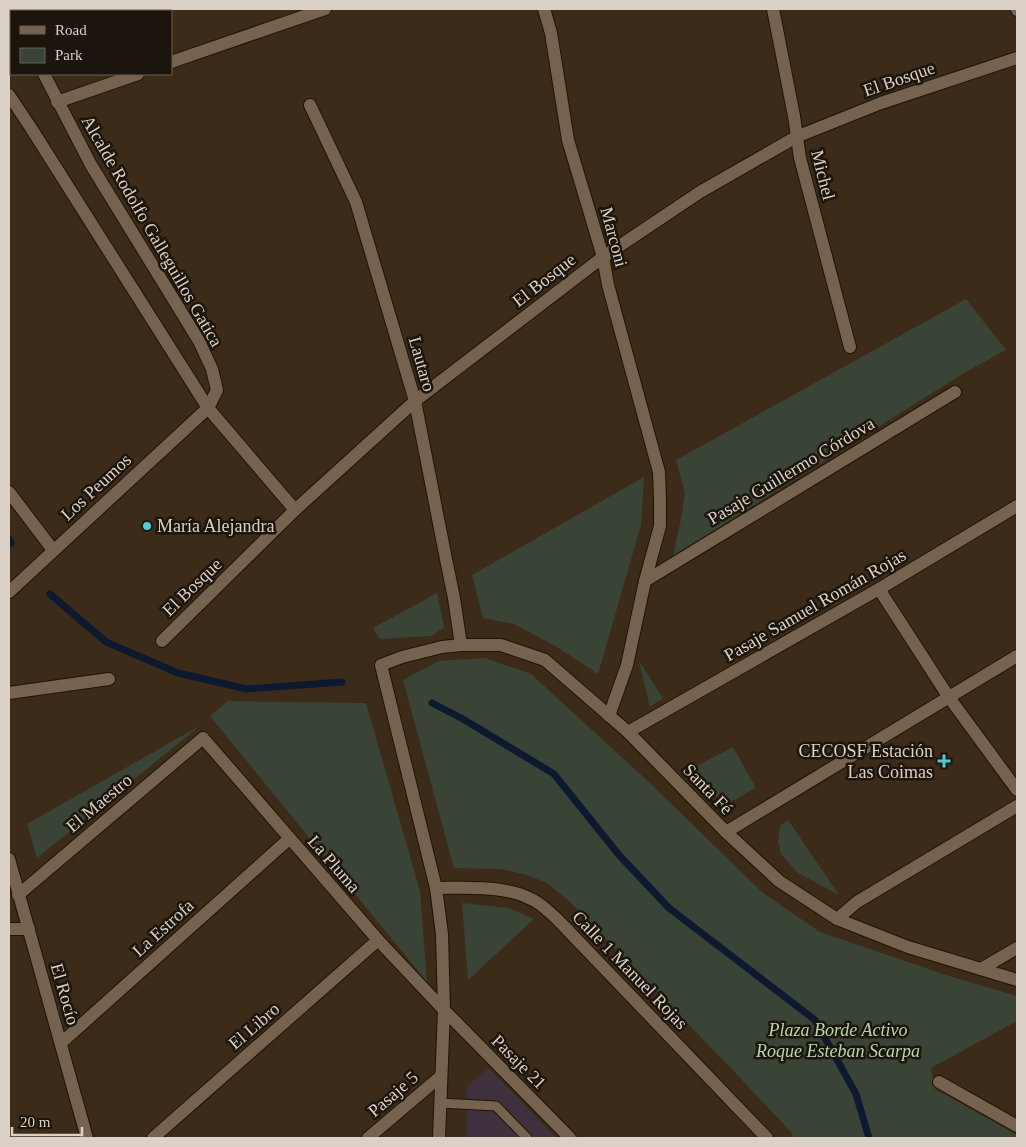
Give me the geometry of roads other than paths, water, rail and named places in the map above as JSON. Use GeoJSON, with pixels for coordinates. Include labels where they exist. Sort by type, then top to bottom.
{"type":"FeatureCollection","features":[{"type":"Feature","properties":{"kind":"street"},"geometry":{"type":"LineString","coordinates":[[172,62],[325,9]]}},
{"type":"Feature","properties":{"kind":"street","name":"Marconi"},"geometry":{"type":"LineString","coordinates":[[544,9],[551,33],[568,140],[603,257],[608,285],[659,472],[660,526],[645,581],[627,665],[609,716]]}},
{"type":"Feature","properties":{"kind":"street","name":"Michel"},"geometry":{"type":"LineString","coordinates":[[773,9],[794,116],[800,158],[850,347]]}},
{"type":"Feature","properties":{"kind":"street","name":"El Bosque"},"geometry":{"type":"LineString","coordinates":[[162,641],[296,510],[415,401],[603,257],[700,192],[796,137],[881,103],[1017,58]]}},
{"type":"Feature","properties":{"kind":"street","name":"Alcalde Rodolfo Galleguillos Gatica"},"geometry":{"type":"LineString","coordinates":[[44,75],[91,165],[199,341],[212,369],[217,390],[208,408]]}},
{"type":"Feature","properties":{"kind":"street"},"geometry":{"type":"LineString","coordinates":[[57,102],[135,75]]}},
{"type":"Feature","properties":{"kind":"street"},"geometry":{"type":"LineString","coordinates":[[9,95],[32,128],[208,408],[296,510]]}},
{"type":"Feature","properties":{"kind":"street","name":"Lautaro"},"geometry":{"type":"LineString","coordinates":[[310,105],[356,202],[415,401],[454,598],[461,645]]}},
{"type":"Feature","properties":{"kind":"street","name":"Pasaje Guillermo Córdova"},"geometry":{"type":"LineString","coordinates":[[645,581],[954,392]]}},
{"type":"Feature","properties":{"kind":"street","name":"Los Peumos"},"geometry":{"type":"LineString","coordinates":[[11,584],[54,550],[208,408]]}},
{"type":"Feature","properties":{"kind":"street"},"geometry":{"type":"LineString","coordinates":[[9,492],[54,550]]}},
{"type":"Feature","properties":{"kind":"street","name":"Pasaje Samuel Román Rojas"},"geometry":{"type":"LineString","coordinates":[[628,732],[880,589],[1017,506]]}},
{"type":"Feature","properties":{"kind":"street"},"geometry":{"type":"LineString","coordinates":[[880,589],[948,696],[1017,790]]}},
{"type":"Feature","properties":{"kind":"street","name":"Santa Fé"},"geometry":{"type":"LineString","coordinates":[[436,888],[381,665],[402,657],[442,647],[461,645],[501,646],[545,660],[628,732],[726,832],[779,881],[838,919],[908,947],[1017,980]]}},
{"type":"Feature","properties":{"kind":"street"},"geometry":{"type":"LineString","coordinates":[[726,832],[1017,656]]}},
{"type":"Feature","properties":{"kind":"street"},"geometry":{"type":"LineString","coordinates":[[9,694],[109,679]]}},
{"type":"Feature","properties":{"kind":"street","name":"La Pluma"},"geometry":{"type":"LineString","coordinates":[[203,738],[378,940],[444,1010]]}},
{"type":"Feature","properties":{"kind":"street","name":"El Maestro"},"geometry":{"type":"LineString","coordinates":[[18,895],[203,738]]}},
{"type":"Feature","properties":{"kind":"street"},"geometry":{"type":"LineString","coordinates":[[838,919],[858,902],[1017,806]]}},
{"type":"Feature","properties":{"kind":"street","name":"La Estrofa"},"geometry":{"type":"LineString","coordinates":[[61,1043],[289,839]]}},
{"type":"Feature","properties":{"kind":"street","name":"El Rocío"},"geometry":{"type":"LineString","coordinates":[[9,859],[87,1138]]}},
{"type":"Feature","properties":{"kind":"street"},"geometry":{"type":"LineString","coordinates":[[436,888],[442,934],[444,1010],[439,1138]]}},
{"type":"Feature","properties":{"kind":"street","name":"Calle 1 Manuel Rojas"},"geometry":{"type":"LineString","coordinates":[[436,888],[494,888],[522,896],[540,904],[558,920],[767,1138]]}},
{"type":"Feature","properties":{"kind":"street"},"geometry":{"type":"LineString","coordinates":[[9,929],[28,928]]}},
{"type":"Feature","properties":{"kind":"street","name":"El Libro"},"geometry":{"type":"LineString","coordinates":[[153,1138],[378,940]]}},
{"type":"Feature","properties":{"kind":"street"},"geometry":{"type":"LineString","coordinates":[[981,969],[1017,948]]}},
{"type":"Feature","properties":{"kind":"street","name":"Pasaje 21"},"geometry":{"type":"LineString","coordinates":[[444,1010],[570,1138]]}},
{"type":"Feature","properties":{"kind":"street","name":"Pasaje 5"},"geometry":{"type":"LineString","coordinates":[[368,1138],[441,1076]]}},
{"type":"Feature","properties":{"kind":"street"},"geometry":{"type":"LineString","coordinates":[[939,1082],[1017,1126]]}},
{"type":"Feature","properties":{"kind":"lane"},"geometry":{"type":"LineString","coordinates":[[440,1103],[496,1106],[527,1138]]}},
{"type":"Feature","properties":{"kind":"waterway"},"geometry":{"type":"LineString","coordinates":[[9,539],[11,543]]}},
{"type":"Feature","properties":{"kind":"waterway"},"geometry":{"type":"LineString","coordinates":[[50,594],[106,642],[178,673],[247,689],[342,682]]}},
{"type":"Feature","properties":{"kind":"waterway"},"geometry":{"type":"LineString","coordinates":[[432,703],[463,719],[554,774],[619,855],[669,908],[815,1020],[856,1094],[869,1138]]}},
{"type":"Feature","properties":{"kind":"place","name":"María Alejandra"},"geometry":{"type":"Point","coordinates":[147,526]}},
{"type":"Feature","properties":{"kind":"place","name":"CECOSF Estación Las Coimas"},"geometry":{"type":"Point","coordinates":[944,761]}},
{"type":"Feature","properties":{"kind":"park label","name":"Plaza Borde Activo Roque Esteban Scarpa"},"geometry":{"type":"Point","coordinates":[838,1040]}}]}
